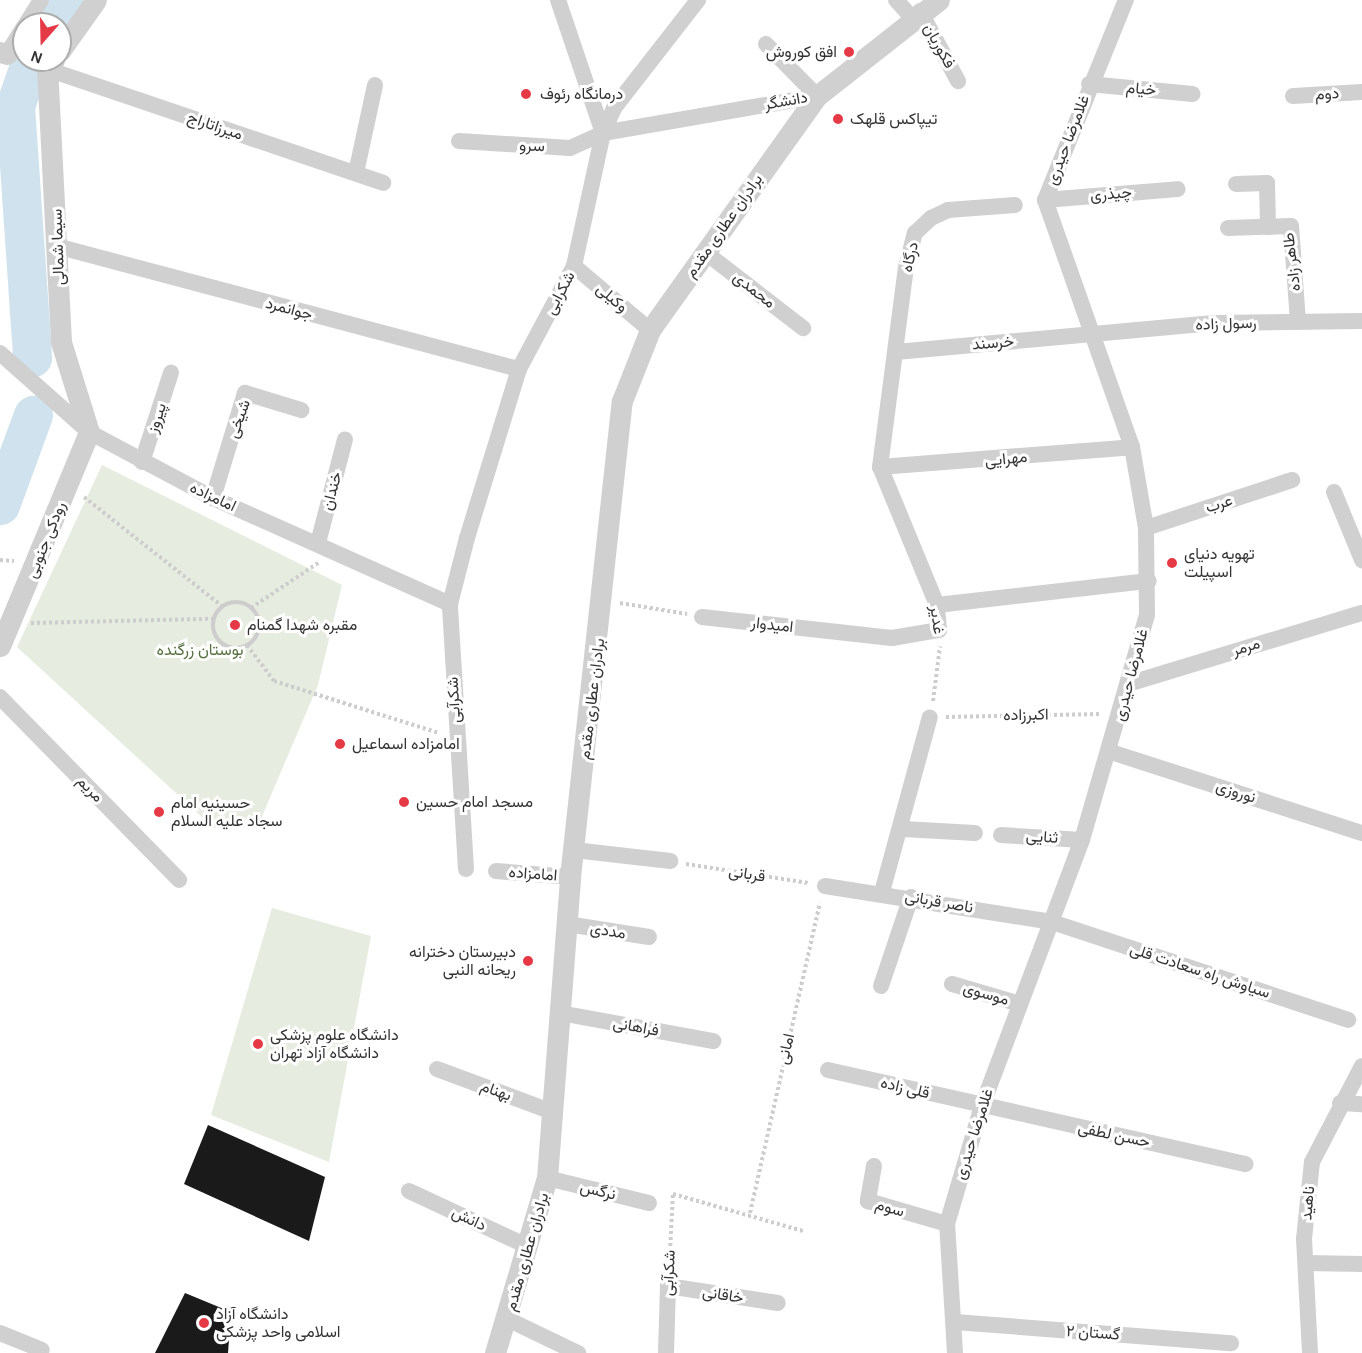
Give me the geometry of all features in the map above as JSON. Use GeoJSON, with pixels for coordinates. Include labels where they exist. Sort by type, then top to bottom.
{"type":"FeatureCollection","features":[{"type":"Feature","properties":{"kind":"street"},"geometry":{"type":"LineString","coordinates":[[72,34],[96,0]]}},
{"type":"Feature","properties":{"kind":"street"},"geometry":{"type":"LineString","coordinates":[[558,0],[603,133]]}},
{"type":"Feature","properties":{"kind":"street","name":"شکرابی"},"geometry":{"type":"LineString","coordinates":[[450,604],[519,369],[574,266],[603,133],[614,108],[698,0]]}},
{"type":"Feature","properties":{"kind":"street","name":"فکوریان"},"geometry":{"type":"LineString","coordinates":[[896,0],[916,15],[958,81]]}},
{"type":"Feature","properties":{"kind":"street","name":"دانشگر"},"geometry":{"type":"LineString","coordinates":[[603,133],[817,96],[916,15],[939,0]]}},
{"type":"Feature","properties":{"kind":"street","name":"غلامرضا حیدری"},"geometry":{"type":"LineString","coordinates":[[955,1353],[955,1322],[947,1224],[982,1106],[1082,840],[1111,752],[1131,683],[1149,581],[1146,528],[1132,447],[1090,334],[1045,200],[1089,84],[1126,0]]}},
{"type":"Feature","properties":{"kind":"street"},"geometry":{"type":"LineString","coordinates":[[766,44],[817,96]]}},
{"type":"Feature","properties":{"kind":"street","name":"سیما شمالی"},"geometry":{"type":"LineString","coordinates":[[50,72],[60,247],[61,342],[89,432]]}},
{"type":"Feature","properties":{"kind":"street","name":"میرزاتاراج"},"geometry":{"type":"LineString","coordinates":[[72,72],[383,183]]}},
{"type":"Feature","properties":{"kind":"street","name":"خیام"},"geometry":{"type":"LineString","coordinates":[[1089,84],[1193,94]]}},
{"type":"Feature","properties":{"kind":"street"},"geometry":{"type":"LineString","coordinates":[[356,173],[375,85]]}},
{"type":"Feature","properties":{"kind":"street","name":"دوم"},"geometry":{"type":"LineString","coordinates":[[1293,96],[1362,92]]}},
{"type":"Feature","properties":{"kind":"street","name":"برادران عطاری مقدم"},"geometry":{"type":"LineString","coordinates":[[495,1353],[529,1247],[547,1178],[555,1113],[570,877],[604,601],[622,401],[650,330],[817,96]]}},
{"type":"Feature","properties":{"kind":"street","name":"سرو"},"geometry":{"type":"LineString","coordinates":[[459,141],[570,148],[603,133]]}},
{"type":"Feature","properties":{"kind":"street"},"geometry":{"type":"LineString","coordinates":[[1236,184],[1267,183],[1268,227]]}},
{"type":"Feature","properties":{"kind":"street","name":"چیذری"},"geometry":{"type":"LineString","coordinates":[[1045,200],[1178,189]]}},
{"type":"Feature","properties":{"kind":"street","name":"درگاه"},"geometry":{"type":"LineString","coordinates":[[896,352],[915,233],[948,210],[1015,205]]}},
{"type":"Feature","properties":{"kind":"street","name":"طاهر زاده"},"geometry":{"type":"LineString","coordinates":[[1228,228],[1291,226],[1298,322]]}},
{"type":"Feature","properties":{"kind":"street","name":"جوانمرد"},"geometry":{"type":"LineString","coordinates":[[60,247],[519,369]]}},
{"type":"Feature","properties":{"kind":"street","name":"محمدی"},"geometry":{"type":"LineString","coordinates":[[706,253],[803,328]]}},
{"type":"Feature","properties":{"kind":"street","name":"وکیلی"},"geometry":{"type":"LineString","coordinates":[[574,266],[650,330]]}},
{"type":"Feature","properties":{"kind":"street","name":"رسول زاده"},"geometry":{"type":"LineString","coordinates":[[1090,334],[1298,322],[1362,321]]}},
{"type":"Feature","properties":{"kind":"street","name":"خرسند"},"geometry":{"type":"LineString","coordinates":[[896,352],[1090,334]]}},
{"type":"Feature","properties":{"kind":"street"},"geometry":{"type":"LineString","coordinates":[[880,467],[896,352]]}},
{"type":"Feature","properties":{"kind":"street","name":"امامزاده"},"geometry":{"type":"LineString","coordinates":[[0,353],[89,432],[142,462],[213,498],[336,551],[450,604]]}},
{"type":"Feature","properties":{"kind":"street","name":"پیروز"},"geometry":{"type":"LineString","coordinates":[[142,462],[171,373]]}},
{"type":"Feature","properties":{"kind":"street","name":"شیخی"},"geometry":{"type":"LineString","coordinates":[[213,498],[245,393],[301,410]]}},
{"type":"Feature","properties":{"kind":"street","name":"رودکی جنوبی"},"geometry":{"type":"LineString","coordinates":[[0,646],[89,432]]}},
{"type":"Feature","properties":{"kind":"street","name":"خندان"},"geometry":{"type":"LineString","coordinates":[[318,543],[345,439]]}},
{"type":"Feature","properties":{"kind":"street","name":"مهرایی"},"geometry":{"type":"LineString","coordinates":[[880,467],[1132,447]]}},
{"type":"Feature","properties":{"kind":"street","name":"غدیر"},"geometry":{"type":"LineString","coordinates":[[880,467],[937,605],[939,630]]}},
{"type":"Feature","properties":{"kind":"street","name":"عرب"},"geometry":{"type":"LineString","coordinates":[[1146,528],[1292,480]]}},
{"type":"Feature","properties":{"kind":"street"},"geometry":{"type":"LineString","coordinates":[[1334,492],[1362,560]]}},
{"type":"Feature","properties":{"kind":"street"},"geometry":{"type":"LineString","coordinates":[[937,605],[1149,581]]}},
{"type":"Feature","properties":{"kind":"street","name":"شکرآبی"},"geometry":{"type":"LineString","coordinates":[[450,604],[456,739],[466,869]]}},
{"type":"Feature","properties":{"kind":"street","name":"مرمر"},"geometry":{"type":"LineString","coordinates":[[1131,683],[1362,613]]}},
{"type":"Feature","properties":{"kind":"street","name":"امیدوار"},"geometry":{"type":"LineString","coordinates":[[702,617],[892,638],[939,630]]}},
{"type":"Feature","properties":{"kind":"street","name":"مریم"},"geometry":{"type":"LineString","coordinates":[[0,697],[179,880]]}},
{"type":"Feature","properties":{"kind":"street"},"geometry":{"type":"LineString","coordinates":[[882,892],[903,829],[930,717]]}},
{"type":"Feature","properties":{"kind":"street","name":"نوروزی"},"geometry":{"type":"LineString","coordinates":[[1111,752],[1362,833]]}},
{"type":"Feature","properties":{"kind":"street"},"geometry":{"type":"LineString","coordinates":[[903,829],[975,833]]}},
{"type":"Feature","properties":{"kind":"street","name":"ثنایی"},"geometry":{"type":"LineString","coordinates":[[1001,835],[1082,840]]}},
{"type":"Feature","properties":{"kind":"street"},"geometry":{"type":"LineString","coordinates":[[574,850],[670,861]]}},
{"type":"Feature","properties":{"kind":"street","name":"امامزاده"},"geometry":{"type":"LineString","coordinates":[[496,871],[570,877]]}},
{"type":"Feature","properties":{"kind":"street","name":"ناصر قربانی"},"geometry":{"type":"LineString","coordinates":[[825,886],[882,892],[1052,922]]}},
{"type":"Feature","properties":{"kind":"street"},"geometry":{"type":"LineString","coordinates":[[881,986],[911,897]]}},
{"type":"Feature","properties":{"kind":"street","name":"سیاوش راه سعادت قلی"},"geometry":{"type":"LineString","coordinates":[[1052,922],[1348,1020]]}},
{"type":"Feature","properties":{"kind":"street","name":"مددی"},"geometry":{"type":"LineString","coordinates":[[567,924],[649,937]]}},
{"type":"Feature","properties":{"kind":"street","name":"موسوی"},"geometry":{"type":"LineString","coordinates":[[952,984],[1020,1004]]}},
{"type":"Feature","properties":{"kind":"street","name":"فراهانی"},"geometry":{"type":"LineString","coordinates":[[560,1012],[713,1041]]}},
{"type":"Feature","properties":{"kind":"street","name":"ناهید"},"geometry":{"type":"LineString","coordinates":[[1310,1353],[1307,1263],[1312,1162],[1340,1103],[1362,1066]]}},
{"type":"Feature","properties":{"kind":"street","name":"بهنام"},"geometry":{"type":"LineString","coordinates":[[437,1069],[555,1113]]}},
{"type":"Feature","properties":{"kind":"street","name":"قلی زاده"},"geometry":{"type":"LineString","coordinates":[[828,1070],[982,1106]]}},
{"type":"Feature","properties":{"kind":"street"},"geometry":{"type":"LineString","coordinates":[[1340,1103],[1362,1104]]}},
{"type":"Feature","properties":{"kind":"street","name":"حسن لطفی"},"geometry":{"type":"LineString","coordinates":[[982,1106],[1246,1164]]}},
{"type":"Feature","properties":{"kind":"street","name":"سوم"},"geometry":{"type":"LineString","coordinates":[[874,1166],[868,1201],[947,1224]]}},
{"type":"Feature","properties":{"kind":"street","name":"نرگس"},"geometry":{"type":"LineString","coordinates":[[547,1178],[649,1203]]}},
{"type":"Feature","properties":{"kind":"street","name":"دانش"},"geometry":{"type":"LineString","coordinates":[[409,1191],[529,1247]]}},
{"type":"Feature","properties":{"kind":"street"},"geometry":{"type":"LineString","coordinates":[[1307,1263],[1362,1264]]}},
{"type":"Feature","properties":{"kind":"street","name":"شکرآبی"},"geometry":{"type":"LineString","coordinates":[[666,1353],[669,1286]]}},
{"type":"Feature","properties":{"kind":"street","name":"خاقانی"},"geometry":{"type":"LineString","coordinates":[[669,1286],[778,1303]]}},
{"type":"Feature","properties":{"kind":"street"},"geometry":{"type":"LineString","coordinates":[[507,1319],[578,1353]]}},
{"type":"Feature","properties":{"kind":"street","name":"گستان ۲"},"geometry":{"type":"LineString","coordinates":[[955,1322],[1231,1343]]}},
{"type":"Feature","properties":{"kind":"street"},"geometry":{"type":"LineString","coordinates":[[0,1333],[42,1350]]}},
{"type":"Feature","properties":{"kind":"path"},"geometry":{"type":"LineString","coordinates":[[69,484],[222,606]]}},
{"type":"Feature","properties":{"kind":"path"},"geometry":{"type":"LineString","coordinates":[[251,608],[336,551]]}},
{"type":"Feature","properties":{"kind":"path"},"geometry":{"type":"LineString","coordinates":[[604,601],[702,617]]}},
{"type":"Feature","properties":{"kind":"path"},"geometry":{"type":"LineString","coordinates":[[237,602],[251,608],[259,627],[247,645],[225,645],[215,634],[213,619],[222,606],[237,602]]}},
{"type":"Feature","properties":{"kind":"path"},"geometry":{"type":"LineString","coordinates":[[9,624],[213,619]]}},
{"type":"Feature","properties":{"kind":"path","name":"غدیر"},"geometry":{"type":"LineString","coordinates":[[930,717],[939,630]]}},
{"type":"Feature","properties":{"kind":"path"},"geometry":{"type":"LineString","coordinates":[[247,645],[274,681],[456,739]]}},
{"type":"Feature","properties":{"kind":"path","name":"اکبرزاده"},"geometry":{"type":"LineString","coordinates":[[930,717],[1122,713]]}},
{"type":"Feature","properties":{"kind":"path","name":"قربانی"},"geometry":{"type":"LineString","coordinates":[[670,861],[825,886]]}},
{"type":"Feature","properties":{"kind":"path","name":"امانی"},"geometry":{"type":"LineString","coordinates":[[750,1213],[825,886]]}},
{"type":"Feature","properties":{"kind":"path","name":"شکرآبی"},"geometry":{"type":"LineString","coordinates":[[669,1286],[673,1194],[750,1213]]}},
{"type":"Feature","properties":{"kind":"path"},"geometry":{"type":"LineString","coordinates":[[750,1213],[803,1231]]}},
{"type":"Feature","properties":{"kind":"green space","name":"بوستان زرگنده"},"geometry":{"type":"Polygon","coordinates":[[[102,465],[342,585],[318,685],[257,828],[214,828],[17,647],[102,465]]]}},
{"type":"Feature","properties":{"kind":"green space"},"geometry":{"type":"Polygon","coordinates":[[[272,908],[371,936],[329,1162],[211,1115],[272,908]]]}},
{"type":"Feature","properties":{"kind":"building"},"geometry":{"type":"Polygon","coordinates":[[[208,1125],[325,1177],[309,1241],[184,1184],[208,1125]]]}},
{"type":"Feature","properties":{"kind":"building","name":"دانشگاه آزاد اسلامی واحد پزشکی"},"geometry":{"type":"Polygon","coordinates":[[[185,1293],[231,1312],[228,1353],[155,1353],[185,1293]]]}},
{"type":"Feature","properties":{"kind":"waterway"},"geometry":{"type":"LineString","coordinates":[[58,12],[64,0]]}},
{"type":"Feature","properties":{"kind":"waterway"},"geometry":{"type":"LineString","coordinates":[[27,72],[15,106],[32,357]]}},
{"type":"Feature","properties":{"kind":"waterway"},"geometry":{"type":"LineString","coordinates":[[0,505],[33,415]]}},
{"type":"Feature","properties":{"kind":"place","name":"افق کوروش"},"geometry":{"type":"Point","coordinates":[849,52]}},
{"type":"Feature","properties":{"kind":"place","name":"درمانگاه رئوف"},"geometry":{"type":"Point","coordinates":[526,94]}},
{"type":"Feature","properties":{"kind":"place","name":"تیپاکس قلهک"},"geometry":{"type":"Point","coordinates":[838,119]}},
{"type":"Feature","properties":{"kind":"place","name":"تهویه دنیای اسپیلت"},"geometry":{"type":"Point","coordinates":[1172,563]}},
{"type":"Feature","properties":{"kind":"place","name":"مقبره شهدا گمنام"},"geometry":{"type":"Point","coordinates":[235,625]}},
{"type":"Feature","properties":{"kind":"place","name":"امامزاده اسماعیل"},"geometry":{"type":"Point","coordinates":[340,744]}},
{"type":"Feature","properties":{"kind":"place","name":"مسجد امام حسین"},"geometry":{"type":"Point","coordinates":[404,802]}},
{"type":"Feature","properties":{"kind":"place","name":"حسینیه امام سجاد علیه السلام"},"geometry":{"type":"Point","coordinates":[159,812]}},
{"type":"Feature","properties":{"kind":"place","name":"دبیرستان دخترانه ریحانه النبی"},"geometry":{"type":"Point","coordinates":[528,961]}},
{"type":"Feature","properties":{"kind":"place","name":"دانشگاه علوم پزشکی دانشگاه آزاد تهران"},"geometry":{"type":"Point","coordinates":[258,1044]}},
{"type":"Feature","properties":{"kind":"place","name":"دانشگاه آزاد اسلامی واحد پزشکی"},"geometry":{"type":"Point","coordinates":[204,1323]}}]}
